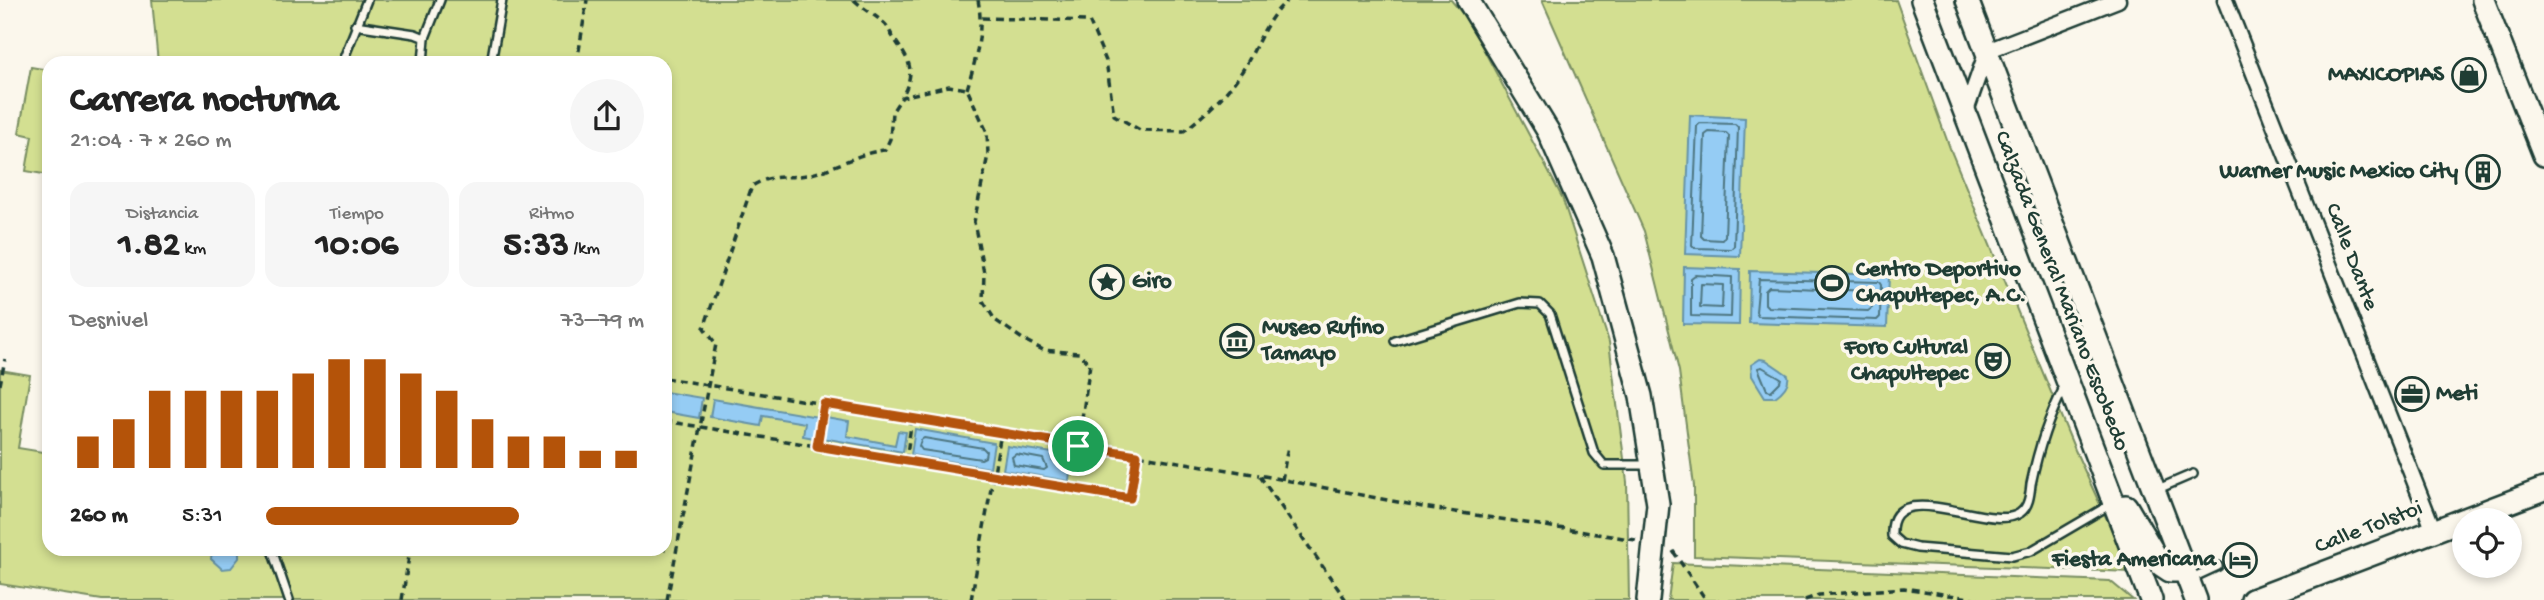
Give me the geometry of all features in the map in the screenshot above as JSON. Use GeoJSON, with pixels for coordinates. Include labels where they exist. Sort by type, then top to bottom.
{"type":"FeatureCollection","features":[{"type":"Feature","properties":{"kind":"main road"},"geometry":{"type":"LineString","coordinates":[[1468,0],[1548,131],[1603,256],[1641,396],[1658,504],[1648,600]]}},
{"type":"Feature","properties":{"kind":"main road","name":"Calzada General Mariano Escobedo"},"geometry":{"type":"LineString","coordinates":[[1922,0],[2151,600]]}},
{"type":"Feature","properties":{"kind":"main road","name":"Calzada General Mariano Escobedo"},"geometry":{"type":"LineString","coordinates":[[1967,0],[2190,584]]}},
{"type":"Feature","properties":{"kind":"main road"},"geometry":{"type":"LineString","coordinates":[[2483,0],[2544,155]]}},
{"type":"Feature","properties":{"kind":"main road","name":"Calle Tolstoi"},"geometry":{"type":"LineString","coordinates":[[2252,600],[2544,489]]}},
{"type":"Feature","properties":{"kind":"main road"},"geometry":{"type":"LineString","coordinates":[[2114,503],[2126,506],[2161,565],[2190,584]]}},
{"type":"Feature","properties":{"kind":"street"},"geometry":{"type":"LineString","coordinates":[[1965,114],[1987,51],[2118,0]]}},
{"type":"Feature","properties":{"kind":"street","name":"Calle Dante"},"geometry":{"type":"LineString","coordinates":[[2225,0],[2434,531]]}},
{"type":"Feature","properties":{"kind":"lane"},"geometry":{"type":"LineString","coordinates":[[344,56],[367,0]]}},
{"type":"Feature","properties":{"kind":"lane"},"geometry":{"type":"LineString","coordinates":[[424,56],[425,38],[440,0]]}},
{"type":"Feature","properties":{"kind":"lane"},"geometry":{"type":"LineString","coordinates":[[492,56],[502,0]]}},
{"type":"Feature","properties":{"kind":"lane"},"geometry":{"type":"LineString","coordinates":[[355,25],[415,34],[425,38]]}},
{"type":"Feature","properties":{"kind":"lane"},"geometry":{"type":"LineString","coordinates":[[1395,341],[1520,303],[1540,304],[1550,314],[1594,453],[1604,465],[1652,465]]}},
{"type":"Feature","properties":{"kind":"lane"},"geometry":{"type":"LineString","coordinates":[[2067,381],[2049,419],[2039,448],[2028,504],[2020,514],[2006,518],[1924,506],[1908,507],[1897,513],[1891,524],[1892,536],[1901,544],[1917,548],[2012,556],[2031,551],[2114,503]]}},
{"type":"Feature","properties":{"kind":"lane"},"geometry":{"type":"LineString","coordinates":[[2154,491],[2193,474]]}},
{"type":"Feature","properties":{"kind":"lane"},"geometry":{"type":"LineString","coordinates":[[274,556],[289,600]]}},
{"type":"Feature","properties":{"kind":"lane"},"geometry":{"type":"LineString","coordinates":[[2190,584],[2218,566]]}},
{"type":"Feature","properties":{"kind":"path"},"geometry":{"type":"LineString","coordinates":[[578,56],[587,0]]}},
{"type":"Feature","properties":{"kind":"path"},"geometry":{"type":"LineString","coordinates":[[667,600],[716,344],[704,328],[752,186],[765,178],[803,176],[870,152],[885,150],[890,139],[892,112],[906,87],[909,63],[888,26],[855,0]]}},
{"type":"Feature","properties":{"kind":"path"},"geometry":{"type":"LineString","coordinates":[[978,0],[982,18],[977,56],[967,89],[987,132],[988,155],[974,222],[984,273],[983,301],[995,320],[1024,340],[1043,350],[1079,353],[1090,364],[1078,446]]}},
{"type":"Feature","properties":{"kind":"path"},"geometry":{"type":"LineString","coordinates":[[982,18],[1089,21],[1106,61],[1114,114],[1140,130],[1184,131],[1217,104],[1246,64],[1259,37],[1288,0]]}},
{"type":"Feature","properties":{"kind":"path"},"geometry":{"type":"LineString","coordinates":[[902,97],[949,86],[967,89]]}},
{"type":"Feature","properties":{"kind":"path"},"geometry":{"type":"LineString","coordinates":[[0,385],[5,359]]}},
{"type":"Feature","properties":{"kind":"path"},"geometry":{"type":"LineString","coordinates":[[672,379],[1259,475],[1423,507],[1654,543],[1673,551],[1706,600]]}},
{"type":"Feature","properties":{"kind":"path"},"geometry":{"type":"LineString","coordinates":[[817,446],[824,404]]}},
{"type":"Feature","properties":{"kind":"path"},"geometry":{"type":"LineString","coordinates":[[906,461],[912,418]]}},
{"type":"Feature","properties":{"kind":"path"},"geometry":{"type":"LineString","coordinates":[[672,422],[1130,498],[1137,455]]}},
{"type":"Feature","properties":{"kind":"path"},"geometry":{"type":"LineString","coordinates":[[971,600],[1001,433]]}},
{"type":"Feature","properties":{"kind":"path"},"geometry":{"type":"LineString","coordinates":[[1282,480],[1288,446]]}},
{"type":"Feature","properties":{"kind":"path"},"geometry":{"type":"LineString","coordinates":[[1259,475],[1346,600]]}},
{"type":"Feature","properties":{"kind":"path"},"geometry":{"type":"LineString","coordinates":[[402,600],[409,556]]}},
{"type":"Feature","properties":{"kind":"path"},"geometry":{"type":"LineString","coordinates":[[1805,600],[1819,595],[1904,588],[1982,600]]}},
{"type":"Feature","properties":{"kind":"green space"},"geometry":{"type":"Polygon","coordinates":[[[152,0],[1451,0],[1468,20],[1562,197],[1609,342],[1627,482],[1629,600],[102,600],[0,584],[0,370],[30,375],[18,448],[42,452],[42,556],[672,556],[672,56],[157,56],[152,0]]]}},
{"type":"Feature","properties":{"kind":"green space","name":"Centro Deportivo Chapultepec, A.C."},"geometry":{"type":"Polygon","coordinates":[[[1542,0],[1896,0],[1951,151],[2075,450],[2131,572],[1694,556],[1694,486],[1679,371],[1644,231],[1542,0]]]}},
{"type":"Feature","properties":{"kind":"green space"},"geometry":{"type":"Polygon","coordinates":[[[31,67],[42,69],[42,174],[26,171],[32,136],[19,133],[31,67]]]}},
{"type":"Feature","properties":{"kind":"green space"},"geometry":{"type":"Polygon","coordinates":[[[1673,563],[2110,581],[2133,600],[1668,600],[1673,563]]]}},
{"type":"Feature","properties":{"kind":"water"},"geometry":{"type":"Polygon","coordinates":[[[1690,115],[1745,118],[1740,256],[1685,254],[1690,115]]]}},
{"type":"Feature","properties":{"kind":"water"},"geometry":{"type":"Polygon","coordinates":[[[1684,267],[1740,269],[1739,325],[1683,324],[1684,267]]]}},
{"type":"Feature","properties":{"kind":"water"},"geometry":{"type":"Polygon","coordinates":[[[1750,271],[1889,275],[1887,327],[1749,323],[1750,271]]]}},
{"type":"Feature","properties":{"kind":"water"},"geometry":{"type":"Polygon","coordinates":[[[1760,359],[1766,360],[1788,375],[1787,385],[1775,397],[1765,397],[1752,376],[1751,365],[1760,359]]]}},
{"type":"Feature","properties":{"kind":"water"},"geometry":{"type":"Polygon","coordinates":[[[672,393],[702,398],[699,418],[672,413],[672,393]]]}},
{"type":"Feature","properties":{"kind":"water"},"geometry":{"type":"Polygon","coordinates":[[[713,399],[818,417],[814,438],[803,436],[805,423],[763,416],[761,426],[710,417],[713,399]]]}},
{"type":"Feature","properties":{"kind":"water"},"geometry":{"type":"Polygon","coordinates":[[[826,417],[849,421],[847,436],[895,445],[898,431],[906,432],[903,452],[822,438],[826,417]]]}},
{"type":"Feature","properties":{"kind":"water"},"geometry":{"type":"Polygon","coordinates":[[[915,429],[994,443],[990,468],[911,455],[915,429]]]}},
{"type":"Feature","properties":{"kind":"water"},"geometry":{"type":"Polygon","coordinates":[[[1007,446],[1053,453],[1052,461],[1071,464],[1069,481],[1003,470],[1007,446]]]}},
{"type":"Feature","properties":{"kind":"water"},"geometry":{"type":"Polygon","coordinates":[[[211,556],[239,556],[231,568],[222,569],[211,559],[211,556]]]}},
{"type":"Feature","properties":{"kind":"place","name":"MAXICOPIAS"},"geometry":{"type":"Point","coordinates":[2469,75]}},
{"type":"Feature","properties":{"kind":"place","name":"Warner Music Mexico City"},"geometry":{"type":"Point","coordinates":[2483,172]}},
{"type":"Feature","properties":{"kind":"place","name":"Giro"},"geometry":{"type":"Point","coordinates":[1107,282]}},
{"type":"Feature","properties":{"kind":"place","name":"Centro Deportivo Chapultepec, A.C."},"geometry":{"type":"Point","coordinates":[1832,283]}},
{"type":"Feature","properties":{"kind":"place","name":"Museo Rufino Tamayo"},"geometry":{"type":"Point","coordinates":[1237,341]}},
{"type":"Feature","properties":{"kind":"place","name":"Foro Cultural Chapultepec"},"geometry":{"type":"Point","coordinates":[1993,361]}},
{"type":"Feature","properties":{"kind":"place","name":"Meti"},"geometry":{"type":"Point","coordinates":[2412,394]}},
{"type":"Feature","properties":{"kind":"place","name":"Fiesta Americana"},"geometry":{"type":"Point","coordinates":[2240,560]}},
{"type":"Feature","properties":{"kind":"route"},"geometry":{"type":"LineString","coordinates":[[824,404],[1078,446],[1137,455],[1130,498],[817,446],[824,404]]}}]}
